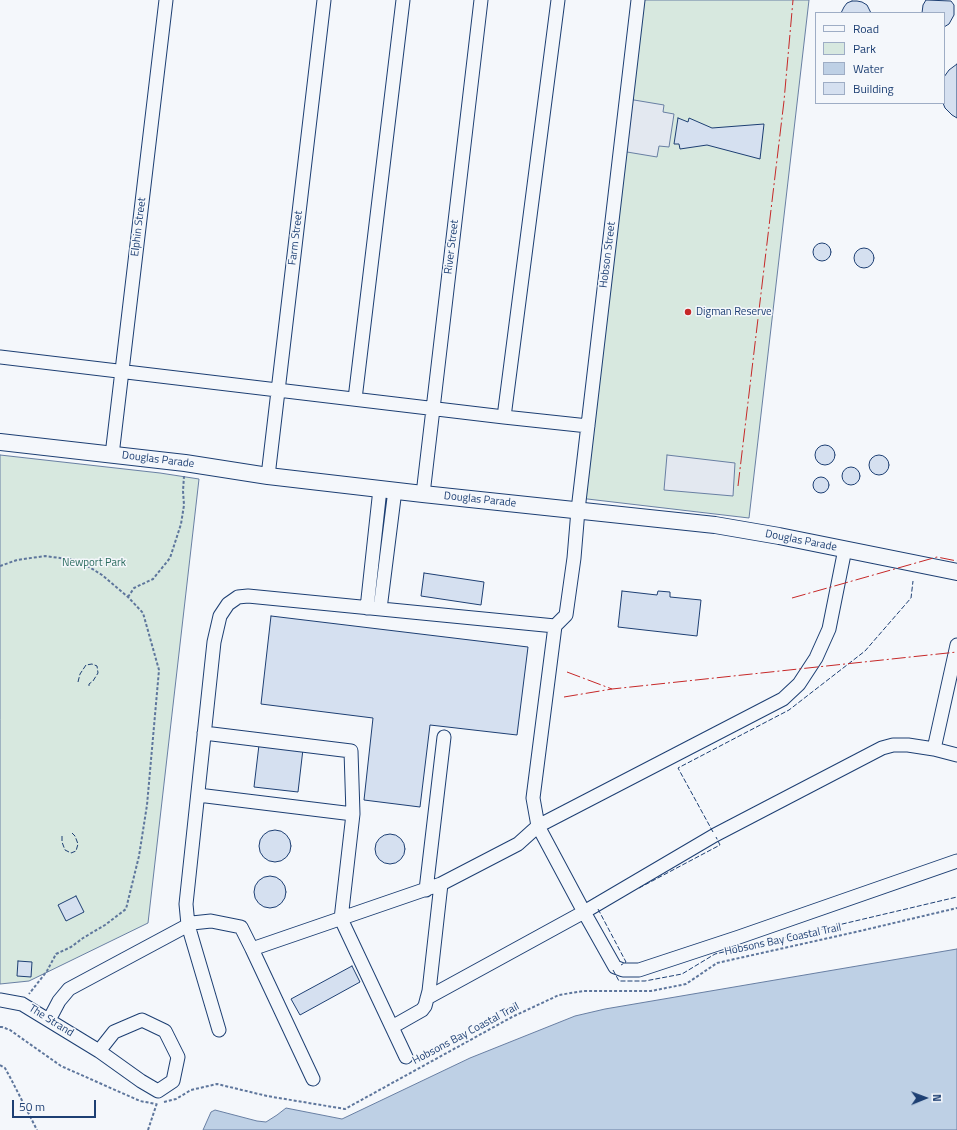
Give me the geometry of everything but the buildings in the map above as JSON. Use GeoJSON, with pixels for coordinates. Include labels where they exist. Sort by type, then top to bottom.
{"type":"FeatureCollection","features":[{"type":"Feature","properties":{"kind":"main road","name":"Douglas Parade"},"geometry":{"type":"LineString","coordinates":[[0,442],[185,463],[268,476],[423,494],[715,525],[779,536],[957,572]]}},
{"type":"Feature","properties":{"kind":"street","name":"Elphin Street"},"geometry":{"type":"LineString","coordinates":[[112,455],[166,0]]}},
{"type":"Feature","properties":{"kind":"street","name":"Farm Street"},"geometry":{"type":"LineString","coordinates":[[268,476],[324,0]]}},
{"type":"Feature","properties":{"kind":"street"},"geometry":{"type":"LineString","coordinates":[[355,399],[403,0]]}},
{"type":"Feature","properties":{"kind":"street","name":"River Street"},"geometry":{"type":"LineString","coordinates":[[423,494],[481,0]]}},
{"type":"Feature","properties":{"kind":"street"},"geometry":{"type":"LineString","coordinates":[[504,417],[558,0]]}},
{"type":"Feature","properties":{"kind":"street","name":"Hobson Street"},"geometry":{"type":"LineString","coordinates":[[555,626],[566,616],[574,558],[578,510],[638,0]]}},
{"type":"Feature","properties":{"kind":"street"},"geometry":{"type":"LineString","coordinates":[[0,357],[588,426]]}},
{"type":"Feature","properties":{"kind":"street"},"geometry":{"type":"LineString","coordinates":[[374,608],[387,489]]}},
{"type":"Feature","properties":{"kind":"street"},"geometry":{"type":"LineString","coordinates":[[252,949],[442,884],[518,844],[538,826],[783,699],[799,684],[816,658],[829,629],[845,549]]}},
{"type":"Feature","properties":{"kind":"street"},"geometry":{"type":"LineString","coordinates":[[219,1030],[188,925],[186,904],[214,642],[220,616],[228,604],[238,597],[248,596],[555,626],[533,798],[538,826],[615,967],[623,970],[639,970],[739,937],[957,861]]}},
{"type":"Feature","properties":{"kind":"street"},"geometry":{"type":"LineString","coordinates":[[934,749],[957,645]]}},
{"type":"Feature","properties":{"kind":"street"},"geometry":{"type":"LineString","coordinates":[[204,733],[351,751],[352,814],[341,919],[406,1057]]}},
{"type":"Feature","properties":{"kind":"street"},"geometry":{"type":"LineString","coordinates":[[426,890],[444,737]]}},
{"type":"Feature","properties":{"kind":"street"},"geometry":{"type":"LineString","coordinates":[[428,998],[584,912],[715,835],[884,747],[900,744],[934,749],[957,755]]}},
{"type":"Feature","properties":{"kind":"street"},"geometry":{"type":"LineString","coordinates":[[198,794],[352,814]]}},
{"type":"Feature","properties":{"kind":"street"},"geometry":{"type":"LineString","coordinates":[[392,1027],[422,1010],[428,998],[442,884]]}},
{"type":"Feature","properties":{"kind":"street"},"geometry":{"type":"LineString","coordinates":[[49,1020],[59,1001],[69,989],[192,923],[211,921],[241,928],[313,1079]]}},
{"type":"Feature","properties":{"kind":"street","name":"The Strand"},"geometry":{"type":"LineString","coordinates":[[0,1000],[22,1004],[99,1051],[141,1081],[158,1091],[172,1082],[178,1057],[165,1031],[142,1020],[114,1032],[99,1051]]}},
{"type":"Feature","properties":{"kind":"path"},"geometry":{"type":"LineString","coordinates":[[128,597],[134,588],[153,579],[170,558],[181,524],[184,505],[183,490],[185,463]]}},
{"type":"Feature","properties":{"kind":"path"},"geometry":{"type":"LineString","coordinates":[[0,566],[17,560],[45,556],[74,560],[86,565],[102,575],[128,597],[143,613],[159,670],[147,805],[139,856],[126,909],[105,925],[71,947],[56,954],[47,971],[22,1004]]}},
{"type":"Feature","properties":{"kind":"path","name":"Hobsons Bay Coastal Trail"},"geometry":{"type":"LineString","coordinates":[[0,1027],[10,1030],[61,1066],[140,1101],[157,1104],[176,1099],[190,1090],[216,1084],[267,1096],[345,1109],[512,1017],[559,995],[584,991],[651,991],[686,984],[717,963],[957,908]]}},
{"type":"Feature","properties":{"kind":"path"},"geometry":{"type":"LineString","coordinates":[[0,1065],[5,1068],[37,1130]]}},
{"type":"Feature","properties":{"kind":"path"},"geometry":{"type":"LineString","coordinates":[[148,1130],[157,1104]]}},
{"type":"Feature","properties":{"kind":"green space","name":"Digman Reserve"},"geometry":{"type":"Polygon","coordinates":[[[638,0],[809,0],[749,518],[579,498],[638,0]]]}},
{"type":"Feature","properties":{"kind":"green space","name":"Newport Park"},"geometry":{"type":"Polygon","coordinates":[[[0,455],[160,473],[199,479],[148,923],[29,981],[0,984],[0,455]]]}},
{"type":"Feature","properties":{"kind":"shaded area"},"geometry":{"type":"Polygon","coordinates":[[[628,99],[664,105],[663,112],[674,114],[669,147],[659,146],[657,157],[621,151],[628,99]]]}},
{"type":"Feature","properties":{"kind":"shaded area"},"geometry":{"type":"Polygon","coordinates":[[[667,455],[735,463],[733,496],[664,490],[667,455]]]}},
{"type":"Feature","properties":{"kind":"water"},"geometry":{"type":"Polygon","coordinates":[[[957,949],[957,1130],[203,1130],[211,1112],[215,1110],[266,1122],[286,1108],[342,1119],[470,1058],[575,1016],[605,1009],[957,949]]]}},
{"type":"Feature","properties":{"kind":"fence"},"geometry":{"type":"LineString","coordinates":[[713,832],[678,768],[789,710],[865,651],[911,598],[913,581]]}},
{"type":"Feature","properties":{"kind":"fence"},"geometry":{"type":"LineString","coordinates":[[78,682],[80,674],[86,665],[92,664],[97,666],[98,673],[89,686]]}},
{"type":"Feature","properties":{"kind":"fence"},"geometry":{"type":"LineString","coordinates":[[62,836],[62,842],[65,850],[71,853],[76,851],[78,844],[72,833]]}},
{"type":"Feature","properties":{"kind":"fence"},"geometry":{"type":"LineString","coordinates":[[639,888],[720,845],[716,837]]}},
{"type":"Feature","properties":{"kind":"fence"},"geometry":{"type":"LineString","coordinates":[[613,970],[619,981],[645,981],[682,974],[715,954],[957,897]]}},
{"type":"Feature","properties":{"kind":"fence"},"geometry":{"type":"LineString","coordinates":[[598,909],[626,962],[621,965]]}},
{"type":"Feature","properties":{"kind":"power"},"geometry":{"type":"LineString","coordinates":[[738,486],[784,101],[793,0]]}},
{"type":"Feature","properties":{"kind":"power"},"geometry":{"type":"LineString","coordinates":[[792,598],[937,557],[957,561]]}},
{"type":"Feature","properties":{"kind":"power"},"geometry":{"type":"LineString","coordinates":[[564,697],[612,689],[957,652]]}},
{"type":"Feature","properties":{"kind":"power"},"geometry":{"type":"LineString","coordinates":[[567,672],[612,689]]}},
{"type":"Feature","properties":{"kind":"place","name":"Digman Reserve"},"geometry":{"type":"Point","coordinates":[688,312]}}]}
